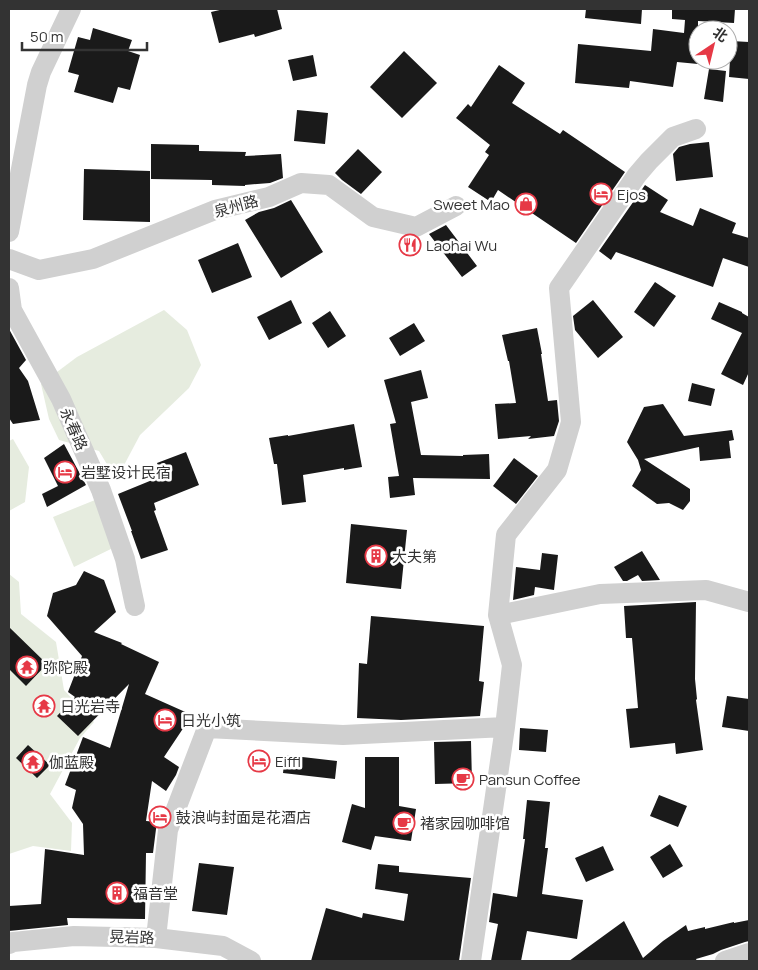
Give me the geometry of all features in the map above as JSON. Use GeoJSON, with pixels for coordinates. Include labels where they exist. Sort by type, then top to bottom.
{"type":"FeatureCollection","features":[{"type":"Feature","properties":{"kind":"street"},"geometry":{"type":"LineString","coordinates":[[9,232],[41,72],[72,9]]}},
{"type":"Feature","properties":{"kind":"street"},"geometry":{"type":"LineString","coordinates":[[471,961],[505,727],[512,665],[498,615],[506,535],[557,470],[571,422],[559,288],[637,175],[649,161],[673,138],[696,129]]}},
{"type":"Feature","properties":{"kind":"street","name":"泉州路"},"geometry":{"type":"LineString","coordinates":[[9,259],[39,270],[93,259],[215,210],[269,197],[301,183],[329,185],[373,217],[416,227],[456,206]]}},
{"type":"Feature","properties":{"kind":"street","name":"永春路"},"geometry":{"type":"LineString","coordinates":[[9,288],[12,310],[61,399],[101,490],[125,559],[135,606]]}},
{"type":"Feature","properties":{"kind":"street"},"geometry":{"type":"LineString","coordinates":[[498,615],[600,594],[706,590],[749,602]]}},
{"type":"Feature","properties":{"kind":"street"},"geometry":{"type":"LineString","coordinates":[[156,938],[168,830],[207,728],[342,735],[505,727]]}},
{"type":"Feature","properties":{"kind":"street","name":"晃岩路"},"geometry":{"type":"LineString","coordinates":[[9,944],[74,936],[156,938],[223,946],[251,961]]}},
{"type":"Feature","properties":{"kind":"street"},"geometry":{"type":"LineString","coordinates":[[725,961],[749,953]]}},
{"type":"Feature","properties":{"kind":"shaded area"},"geometry":{"type":"Polygon","coordinates":[[[164,310],[187,330],[201,365],[189,388],[140,435],[123,467],[114,476],[99,451],[59,440],[49,419],[41,384],[77,357],[164,310]]]}},
{"type":"Feature","properties":{"kind":"shaded area"},"geometry":{"type":"Polygon","coordinates":[[[13,439],[29,467],[25,502],[9,511],[9,441],[13,439]]]}},
{"type":"Feature","properties":{"kind":"shaded area"},"geometry":{"type":"Polygon","coordinates":[[[95,500],[115,547],[74,567],[53,517],[95,500]]]}},
{"type":"Feature","properties":{"kind":"shaded area"},"geometry":{"type":"Polygon","coordinates":[[[9,574],[19,582],[21,614],[56,642],[64,690],[94,722],[80,738],[50,794],[72,823],[71,851],[33,846],[9,854],[9,574]]]}},
{"type":"Feature","properties":{"kind":"building"},"geometry":{"type":"Polygon","coordinates":[[[224,9],[277,9],[282,29],[255,37],[254,34],[219,43],[211,12],[224,9]]]}},
{"type":"Feature","properties":{"kind":"building"},"geometry":{"type":"Polygon","coordinates":[[[586,9],[642,9],[641,24],[585,18],[586,9]]]}},
{"type":"Feature","properties":{"kind":"building"},"geometry":{"type":"Polygon","coordinates":[[[672,9],[735,9],[734,20],[688,20],[688,63],[677,62],[673,87],[630,81],[629,88],[575,83],[578,44],[651,51],[653,29],[684,33],[685,20],[672,19],[672,9]]]}},
{"type":"Feature","properties":{"kind":"building"},"geometry":{"type":"Polygon","coordinates":[[[93,28],[132,40],[128,51],[140,55],[130,90],[118,87],[113,103],[74,92],[79,75],[68,72],[78,37],[90,40],[93,28]]]}},
{"type":"Feature","properties":{"kind":"building"},"geometry":{"type":"Polygon","coordinates":[[[738,41],[749,42],[749,79],[729,77],[729,70],[738,70],[738,41]]]}},
{"type":"Feature","properties":{"kind":"building"},"geometry":{"type":"Polygon","coordinates":[[[404,51],[437,83],[402,118],[370,87],[404,51]]]}},
{"type":"Feature","properties":{"kind":"building"},"geometry":{"type":"Polygon","coordinates":[[[313,55],[317,76],[293,81],[288,60],[313,55]]]}},
{"type":"Feature","properties":{"kind":"building"},"geometry":{"type":"Polygon","coordinates":[[[499,65],[525,83],[512,103],[560,134],[563,130],[625,172],[576,243],[498,190],[491,202],[468,187],[489,155],[485,152],[490,145],[456,118],[468,104],[471,107],[499,65]]]}},
{"type":"Feature","properties":{"kind":"building"},"geometry":{"type":"Polygon","coordinates":[[[709,70],[726,71],[723,102],[704,99],[709,70]]]}},
{"type":"Feature","properties":{"kind":"building"},"geometry":{"type":"Polygon","coordinates":[[[297,110],[328,113],[325,144],[294,141],[297,110]]]}},
{"type":"Feature","properties":{"kind":"building"},"geometry":{"type":"Polygon","coordinates":[[[709,142],[713,177],[676,181],[673,154],[679,147],[709,142]]]}},
{"type":"Feature","properties":{"kind":"building"},"geometry":{"type":"Polygon","coordinates":[[[151,144],[199,145],[199,151],[246,152],[245,156],[281,154],[283,178],[270,183],[245,186],[212,185],[212,180],[151,179],[151,144]]]}},
{"type":"Feature","properties":{"kind":"building"},"geometry":{"type":"Polygon","coordinates":[[[358,149],[382,172],[361,194],[335,173],[358,149]]]}},
{"type":"Feature","properties":{"kind":"building"},"geometry":{"type":"Polygon","coordinates":[[[84,169],[150,171],[150,222],[83,220],[84,169]]]}},
{"type":"Feature","properties":{"kind":"building"},"geometry":{"type":"Polygon","coordinates":[[[645,185],[668,200],[660,212],[693,226],[700,208],[736,223],[732,233],[749,238],[749,267],[723,258],[713,287],[616,252],[611,260],[599,251],[645,185]]]}},
{"type":"Feature","properties":{"kind":"building"},"geometry":{"type":"Polygon","coordinates":[[[291,200],[323,252],[281,278],[245,220],[259,212],[274,208],[291,200]]]}},
{"type":"Feature","properties":{"kind":"building"},"geometry":{"type":"Polygon","coordinates":[[[446,225],[477,266],[462,277],[429,234],[446,225]]]}},
{"type":"Feature","properties":{"kind":"building"},"geometry":{"type":"Polygon","coordinates":[[[238,243],[252,277],[212,293],[198,260],[238,243]]]}},
{"type":"Feature","properties":{"kind":"building"},"geometry":{"type":"Polygon","coordinates":[[[655,282],[676,296],[654,327],[634,312],[655,282]]]}},
{"type":"Feature","properties":{"kind":"building"},"geometry":{"type":"Polygon","coordinates":[[[291,300],[302,323],[269,340],[257,317],[291,300]]]}},
{"type":"Feature","properties":{"kind":"building"},"geometry":{"type":"Polygon","coordinates":[[[593,300],[623,337],[598,358],[575,330],[573,316],[593,300]]]}},
{"type":"Feature","properties":{"kind":"building"},"geometry":{"type":"Polygon","coordinates":[[[719,302],[749,317],[749,372],[743,385],[721,374],[742,333],[711,319],[719,302]]]}},
{"type":"Feature","properties":{"kind":"building"},"geometry":{"type":"Polygon","coordinates":[[[330,311],[346,336],[328,348],[312,323],[330,311]]]}},
{"type":"Feature","properties":{"kind":"building"},"geometry":{"type":"Polygon","coordinates":[[[414,323],[425,341],[400,356],[389,338],[414,323]]]}},
{"type":"Feature","properties":{"kind":"building"},"geometry":{"type":"Polygon","coordinates":[[[537,328],[548,401],[557,400],[559,421],[554,436],[528,439],[531,436],[498,439],[495,404],[516,403],[509,361],[502,335],[537,328]]]}},
{"type":"Feature","properties":{"kind":"building"},"geometry":{"type":"Polygon","coordinates":[[[9,329],[26,360],[19,368],[28,381],[40,420],[13,424],[9,418],[9,329]]]}},
{"type":"Feature","properties":{"kind":"building"},"geometry":{"type":"Polygon","coordinates":[[[421,370],[428,398],[411,402],[421,455],[463,456],[489,454],[490,479],[413,478],[415,495],[390,498],[388,477],[399,476],[390,424],[396,423],[384,380],[421,370]]]}},
{"type":"Feature","properties":{"kind":"building"},"geometry":{"type":"Polygon","coordinates":[[[692,383],[715,389],[711,406],[688,401],[692,383]]]}},
{"type":"Feature","properties":{"kind":"building"},"geometry":{"type":"Polygon","coordinates":[[[663,404],[684,436],[732,430],[734,440],[729,441],[731,458],[700,461],[699,447],[644,459],[690,489],[690,501],[683,510],[669,503],[657,504],[632,486],[641,470],[638,460],[627,442],[644,407],[663,404]]]}},
{"type":"Feature","properties":{"kind":"building"},"geometry":{"type":"Polygon","coordinates":[[[354,424],[362,467],[303,475],[306,502],[282,505],[277,464],[274,464],[269,438],[354,424]]]}},
{"type":"Feature","properties":{"kind":"building","name":"岩墅设计民宿"},"geometry":{"type":"Polygon","coordinates":[[[64,444],[86,485],[47,507],[42,494],[58,486],[44,458],[64,444]]]}},
{"type":"Feature","properties":{"kind":"building"},"geometry":{"type":"Polygon","coordinates":[[[186,452],[199,485],[154,503],[156,510],[154,511],[168,550],[141,559],[118,494],[162,476],[157,463],[186,452]]]}},
{"type":"Feature","properties":{"kind":"building"},"geometry":{"type":"Polygon","coordinates":[[[514,458],[538,476],[516,504],[493,486],[514,458]]]}},
{"type":"Feature","properties":{"kind":"building","name":"大夫第"},"geometry":{"type":"Polygon","coordinates":[[[351,524],[407,530],[401,589],[346,583],[351,524]]]}},
{"type":"Feature","properties":{"kind":"building"},"geometry":{"type":"Polygon","coordinates":[[[642,551],[660,580],[642,581],[638,575],[623,581],[614,567],[642,551]]]}},
{"type":"Feature","properties":{"kind":"building"},"geometry":{"type":"Polygon","coordinates":[[[542,553],[558,555],[554,590],[535,587],[534,595],[513,600],[516,567],[540,570],[542,553]]]}},
{"type":"Feature","properties":{"kind":"building"},"geometry":{"type":"Polygon","coordinates":[[[84,571],[104,580],[116,612],[94,632],[122,643],[159,662],[145,694],[192,715],[164,757],[179,767],[176,775],[166,791],[152,781],[146,821],[158,822],[153,853],[146,853],[145,919],[67,918],[68,925],[9,931],[9,906],[41,904],[45,849],[84,855],[83,824],[72,808],[76,790],[65,785],[83,737],[110,748],[129,684],[78,736],[57,716],[75,697],[68,692],[82,656],[47,616],[53,593],[76,585],[84,571]]]}},
{"type":"Feature","properties":{"kind":"building"},"geometry":{"type":"Polygon","coordinates":[[[696,602],[695,679],[703,750],[676,754],[675,743],[630,748],[626,709],[638,708],[632,638],[626,638],[624,606],[696,602]]]}},
{"type":"Feature","properties":{"kind":"building"},"geometry":{"type":"Polygon","coordinates":[[[371,616],[484,626],[479,681],[484,682],[480,716],[401,720],[357,718],[359,663],[367,664],[371,616]]]}},
{"type":"Feature","properties":{"kind":"building"},"geometry":{"type":"Polygon","coordinates":[[[9,627],[47,664],[26,686],[9,669],[9,627]]]}},
{"type":"Feature","properties":{"kind":"building"},"geometry":{"type":"Polygon","coordinates":[[[727,696],[749,699],[749,731],[722,727],[727,696]]]}},
{"type":"Feature","properties":{"kind":"building"},"geometry":{"type":"Polygon","coordinates":[[[520,728],[548,730],[546,752],[519,750],[520,728]]]}},
{"type":"Feature","properties":{"kind":"building"},"geometry":{"type":"Polygon","coordinates":[[[471,741],[472,783],[435,784],[434,742],[471,741]]]}},
{"type":"Feature","properties":{"kind":"building","name":"伽蓝殿"},"geometry":{"type":"Polygon","coordinates":[[[28,745],[50,765],[37,778],[16,758],[28,745]]]}},
{"type":"Feature","properties":{"kind":"building"},"geometry":{"type":"Polygon","coordinates":[[[285,755],[337,761],[335,779],[283,773],[285,755]]]}},
{"type":"Feature","properties":{"kind":"building"},"geometry":{"type":"Polygon","coordinates":[[[365,757],[399,757],[399,806],[416,809],[411,841],[375,836],[371,850],[342,842],[352,804],[365,808],[365,757]]]}},
{"type":"Feature","properties":{"kind":"building"},"geometry":{"type":"Polygon","coordinates":[[[659,795],[687,806],[678,827],[650,816],[659,795]]]}},
{"type":"Feature","properties":{"kind":"building"},"geometry":{"type":"Polygon","coordinates":[[[527,800],[550,802],[545,848],[548,848],[542,894],[583,900],[577,939],[527,931],[521,961],[491,961],[498,924],[489,922],[493,893],[517,897],[525,839],[523,839],[527,800]]]}},
{"type":"Feature","properties":{"kind":"building"},"geometry":{"type":"Polygon","coordinates":[[[670,844],[683,866],[663,878],[650,857],[670,844]]]}},
{"type":"Feature","properties":{"kind":"building"},"geometry":{"type":"Polygon","coordinates":[[[603,846],[614,870],[586,882],[575,858],[603,846]]]}},
{"type":"Feature","properties":{"kind":"building"},"geometry":{"type":"Polygon","coordinates":[[[199,863],[234,867],[227,915],[192,911],[199,863]]]}},
{"type":"Feature","properties":{"kind":"building"},"geometry":{"type":"Polygon","coordinates":[[[378,864],[399,866],[399,872],[471,878],[459,961],[311,961],[326,908],[362,918],[363,913],[404,921],[408,894],[375,889],[378,864]]]}},
{"type":"Feature","properties":{"kind":"building"},"geometry":{"type":"Polygon","coordinates":[[[749,920],[749,941],[696,959],[697,961],[569,961],[624,921],[643,958],[686,925],[688,931],[749,920]]]}},
{"type":"Feature","properties":{"kind":"place","name":"Ejos"},"geometry":{"type":"Point","coordinates":[601,194]}},
{"type":"Feature","properties":{"kind":"place","name":"Sweet Mao"},"geometry":{"type":"Point","coordinates":[526,204]}},
{"type":"Feature","properties":{"kind":"place","name":"Laohai Wu"},"geometry":{"type":"Point","coordinates":[410,245]}},
{"type":"Feature","properties":{"kind":"place","name":"岩墅设计民宿"},"geometry":{"type":"Point","coordinates":[65,472]}},
{"type":"Feature","properties":{"kind":"place","name":"大夫第"},"geometry":{"type":"Point","coordinates":[376,556]}},
{"type":"Feature","properties":{"kind":"place","name":"弥陀殿"},"geometry":{"type":"Point","coordinates":[27,667]}},
{"type":"Feature","properties":{"kind":"place","name":"日光岩寺"},"geometry":{"type":"Point","coordinates":[44,706]}},
{"type":"Feature","properties":{"kind":"place","name":"日光小筑"},"geometry":{"type":"Point","coordinates":[165,720]}},
{"type":"Feature","properties":{"kind":"place","name":"Eiffl"},"geometry":{"type":"Point","coordinates":[259,761]}},
{"type":"Feature","properties":{"kind":"place","name":"伽蓝殿"},"geometry":{"type":"Point","coordinates":[33,762]}},
{"type":"Feature","properties":{"kind":"place","name":"Pansun Coffee"},"geometry":{"type":"Point","coordinates":[463,779]}},
{"type":"Feature","properties":{"kind":"place","name":"鼓浪屿封面是花酒店"},"geometry":{"type":"Point","coordinates":[160,817]}},
{"type":"Feature","properties":{"kind":"place","name":"褚家园咖啡馆"},"geometry":{"type":"Point","coordinates":[404,823]}},
{"type":"Feature","properties":{"kind":"place","name":"福音堂"},"geometry":{"type":"Point","coordinates":[117,893]}}]}
